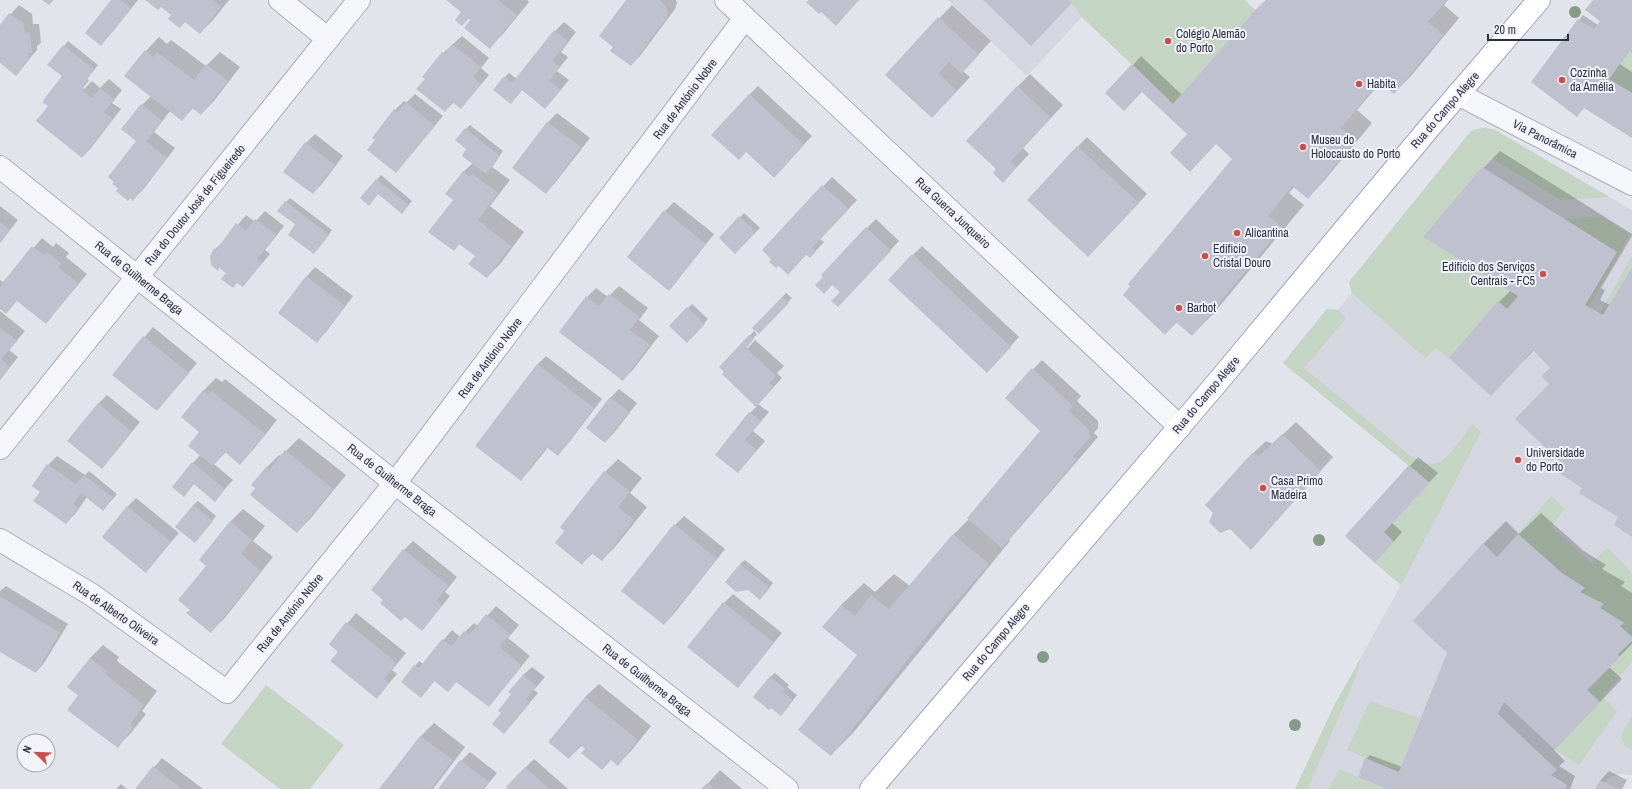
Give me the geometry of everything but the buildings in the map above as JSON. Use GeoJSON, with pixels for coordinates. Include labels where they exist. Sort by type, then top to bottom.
{"type":"FeatureCollection","features":[{"type":"Feature","properties":{"kind":"main road","name":"Rua do Campo Alegre"},"geometry":{"type":"LineString","coordinates":[[871,789],[1180,427],[1458,94],[1539,0]]}},
{"type":"Feature","properties":{"kind":"street"},"geometry":{"type":"LineString","coordinates":[[280,0],[328,39]]}},
{"type":"Feature","properties":{"kind":"street","name":"Rua do Doutor José de Figueiredo"},"geometry":{"type":"LineString","coordinates":[[0,448],[359,0]]}},
{"type":"Feature","properties":{"kind":"street","name":"Rua Guerra Junqueiro"},"geometry":{"type":"LineString","coordinates":[[726,0],[1180,427]]}},
{"type":"Feature","properties":{"kind":"street","name":"Rua de António Nobre"},"geometry":{"type":"LineString","coordinates":[[228,692],[395,483],[745,18]]}},
{"type":"Feature","properties":{"kind":"street","name":"Via Panorâmica"},"geometry":{"type":"LineString","coordinates":[[1458,94],[1632,184]]}},
{"type":"Feature","properties":{"kind":"street","name":"Rua de Guilherme Braga"},"geometry":{"type":"LineString","coordinates":[[0,167],[395,483],[787,789]]}},
{"type":"Feature","properties":{"kind":"street","name":"Rua de Alberto Oliveira"},"geometry":{"type":"LineString","coordinates":[[0,540],[92,595],[228,692]]}},
{"type":"Feature","properties":{"kind":"shaded area","name":"Colégio Alemão do Porto"},"geometry":{"type":"Polygon","coordinates":[[[948,0],[1245,0],[1255,10],[1132,64],[1082,17],[1027,76],[948,0]]]}},
{"type":"Feature","properties":{"kind":"shaded area","name":"Universidade do Porto"},"geometry":{"type":"Polygon","coordinates":[[[1485,128],[1495,130],[1632,210],[1632,775],[1622,774],[1613,776],[1607,779],[1601,789],[1295,789],[1335,704],[1401,585],[1375,563],[1394,542],[1384,532],[1430,483],[1283,363],[1327,309],[1338,310],[1352,293],[1349,282],[1471,131],[1485,128]]]}},
{"type":"Feature","properties":{"kind":"green space","name":"Colégio Alemão do Porto"},"geometry":{"type":"Polygon","coordinates":[[[1069,0],[1245,0],[1255,10],[1173,104],[1082,17],[1069,0]]]}},
{"type":"Feature","properties":{"kind":"green space"},"geometry":{"type":"Polygon","coordinates":[[[1629,51],[1632,53],[1632,93],[1609,79],[1629,51]]]}},
{"type":"Feature","properties":{"kind":"green space"},"geometry":{"type":"Polygon","coordinates":[[[1485,128],[1495,130],[1609,197],[1561,200],[1491,158],[1423,237],[1518,296],[1507,309],[1498,302],[1449,358],[1436,348],[1425,358],[1352,293],[1349,282],[1471,131],[1485,128]]]}},
{"type":"Feature","properties":{"kind":"green space"},"geometry":{"type":"Polygon","coordinates":[[[1601,216],[1630,234],[1589,307],[1585,305],[1617,252],[1565,219],[1601,216]]]}},
{"type":"Feature","properties":{"kind":"green space"},"geometry":{"type":"Polygon","coordinates":[[[1632,256],[1632,267],[1603,315],[1600,313],[1632,256]]]}},
{"type":"Feature","properties":{"kind":"green space"},"geometry":{"type":"Polygon","coordinates":[[[1327,309],[1338,310],[1346,318],[1304,368],[1413,458],[1430,464],[1440,462],[1453,450],[1473,424],[1481,432],[1401,585],[1375,563],[1394,542],[1384,532],[1430,483],[1283,363],[1327,309]]]}},
{"type":"Feature","properties":{"kind":"green space"},"geometry":{"type":"Polygon","coordinates":[[[1551,496],[1565,509],[1551,526],[1592,564],[1607,547],[1632,574],[1632,637],[1620,626],[1623,623],[1600,608],[1603,604],[1580,592],[1585,587],[1562,573],[1518,534],[1551,496]]]}},
{"type":"Feature","properties":{"kind":"green space"},"geometry":{"type":"Polygon","coordinates":[[[1632,641],[1632,661],[1603,697],[1617,711],[1579,765],[1555,750],[1600,702],[1588,690],[1620,657],[1618,654],[1632,641]]]}},
{"type":"Feature","properties":{"kind":"green space"},"geometry":{"type":"Polygon","coordinates":[[[1361,658],[1357,674],[1308,789],[1295,789],[1335,704],[1361,658]]]}},
{"type":"Feature","properties":{"kind":"green space"},"geometry":{"type":"Polygon","coordinates":[[[266,685],[344,745],[310,789],[280,789],[221,744],[266,685]]]}},
{"type":"Feature","properties":{"kind":"green space"},"geometry":{"type":"Polygon","coordinates":[[[1370,701],[1420,718],[1399,772],[1347,750],[1370,701]]]}},
{"type":"Feature","properties":{"kind":"green space"},"geometry":{"type":"Polygon","coordinates":[[[1632,716],[1632,750],[1625,746],[1621,737],[1632,716]]]}},
{"type":"Feature","properties":{"kind":"green space"},"geometry":{"type":"Polygon","coordinates":[[[1339,769],[1387,789],[1329,789],[1339,769]]]}},
{"type":"Feature","properties":{"kind":"place","name":"Colégio Alemão do Porto"},"geometry":{"type":"Point","coordinates":[1168,41]}},
{"type":"Feature","properties":{"kind":"place","name":"Cozinha da Amélia"},"geometry":{"type":"Point","coordinates":[1562,80]}},
{"type":"Feature","properties":{"kind":"place","name":"Habita"},"geometry":{"type":"Point","coordinates":[1359,84]}},
{"type":"Feature","properties":{"kind":"place","name":"Museu do Holocausto do Porto"},"geometry":{"type":"Point","coordinates":[1303,147]}},
{"type":"Feature","properties":{"kind":"place","name":"Alicantina"},"geometry":{"type":"Point","coordinates":[1237,233]}},
{"type":"Feature","properties":{"kind":"place","name":"Edificio Cristal Douro"},"geometry":{"type":"Point","coordinates":[1205,256]}},
{"type":"Feature","properties":{"kind":"place","name":"Edifício dos Serviços Centrais - FC5"},"geometry":{"type":"Point","coordinates":[1543,274]}},
{"type":"Feature","properties":{"kind":"place","name":"Barbot"},"geometry":{"type":"Point","coordinates":[1179,308]}},
{"type":"Feature","properties":{"kind":"place","name":"Universidade do Porto"},"geometry":{"type":"Point","coordinates":[1518,460]}},
{"type":"Feature","properties":{"kind":"place","name":"Casa Primo Madeira"},"geometry":{"type":"Point","coordinates":[1263,488]}}]}
